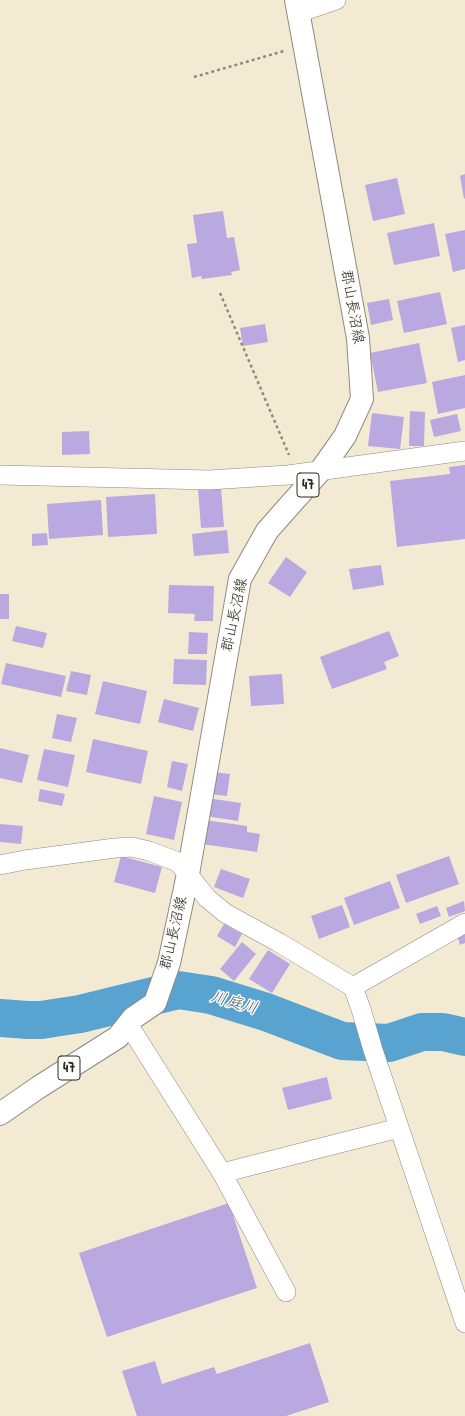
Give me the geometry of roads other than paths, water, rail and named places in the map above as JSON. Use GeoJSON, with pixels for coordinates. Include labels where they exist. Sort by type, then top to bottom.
{"type":"FeatureCollection","features":[{"type":"Feature","properties":{"kind":"main road","name":"郡山長沼線"},"geometry":{"type":"LineString","coordinates":[[0,1114],[39,1087],[118,1037],[131,1021],[155,1003],[169,963],[188,874],[240,579],[267,530],[321,470],[345,436],[362,399],[358,338],[297,6]]}},
{"type":"Feature","properties":{"kind":"street"},"geometry":{"type":"LineString","coordinates":[[297,6],[336,0]]}},
{"type":"Feature","properties":{"kind":"street"},"geometry":{"type":"LineString","coordinates":[[0,475],[209,480],[298,474],[465,451]]}},
{"type":"Feature","properties":{"kind":"street"},"geometry":{"type":"LineString","coordinates":[[0,865],[25,860],[115,848],[132,847],[149,851],[178,862],[207,898],[225,913],[278,942],[353,988],[465,1323]]}},
{"type":"Feature","properties":{"kind":"street"},"geometry":{"type":"LineString","coordinates":[[353,988],[465,923]]}},
{"type":"Feature","properties":{"kind":"street"},"geometry":{"type":"LineString","coordinates":[[131,1021],[222,1173],[286,1292]]}},
{"type":"Feature","properties":{"kind":"street"},"geometry":{"type":"LineString","coordinates":[[222,1173],[399,1128]]}},
{"type":"Feature","properties":{"kind":"waterway","name":"川庭川"},"geometry":{"type":"LineString","coordinates":[[0,1018],[41,1020],[80,1014],[178,990],[211,995],[266,1012],[342,1041],[389,1043],[422,1032],[443,1032],[465,1037]]}}]}
